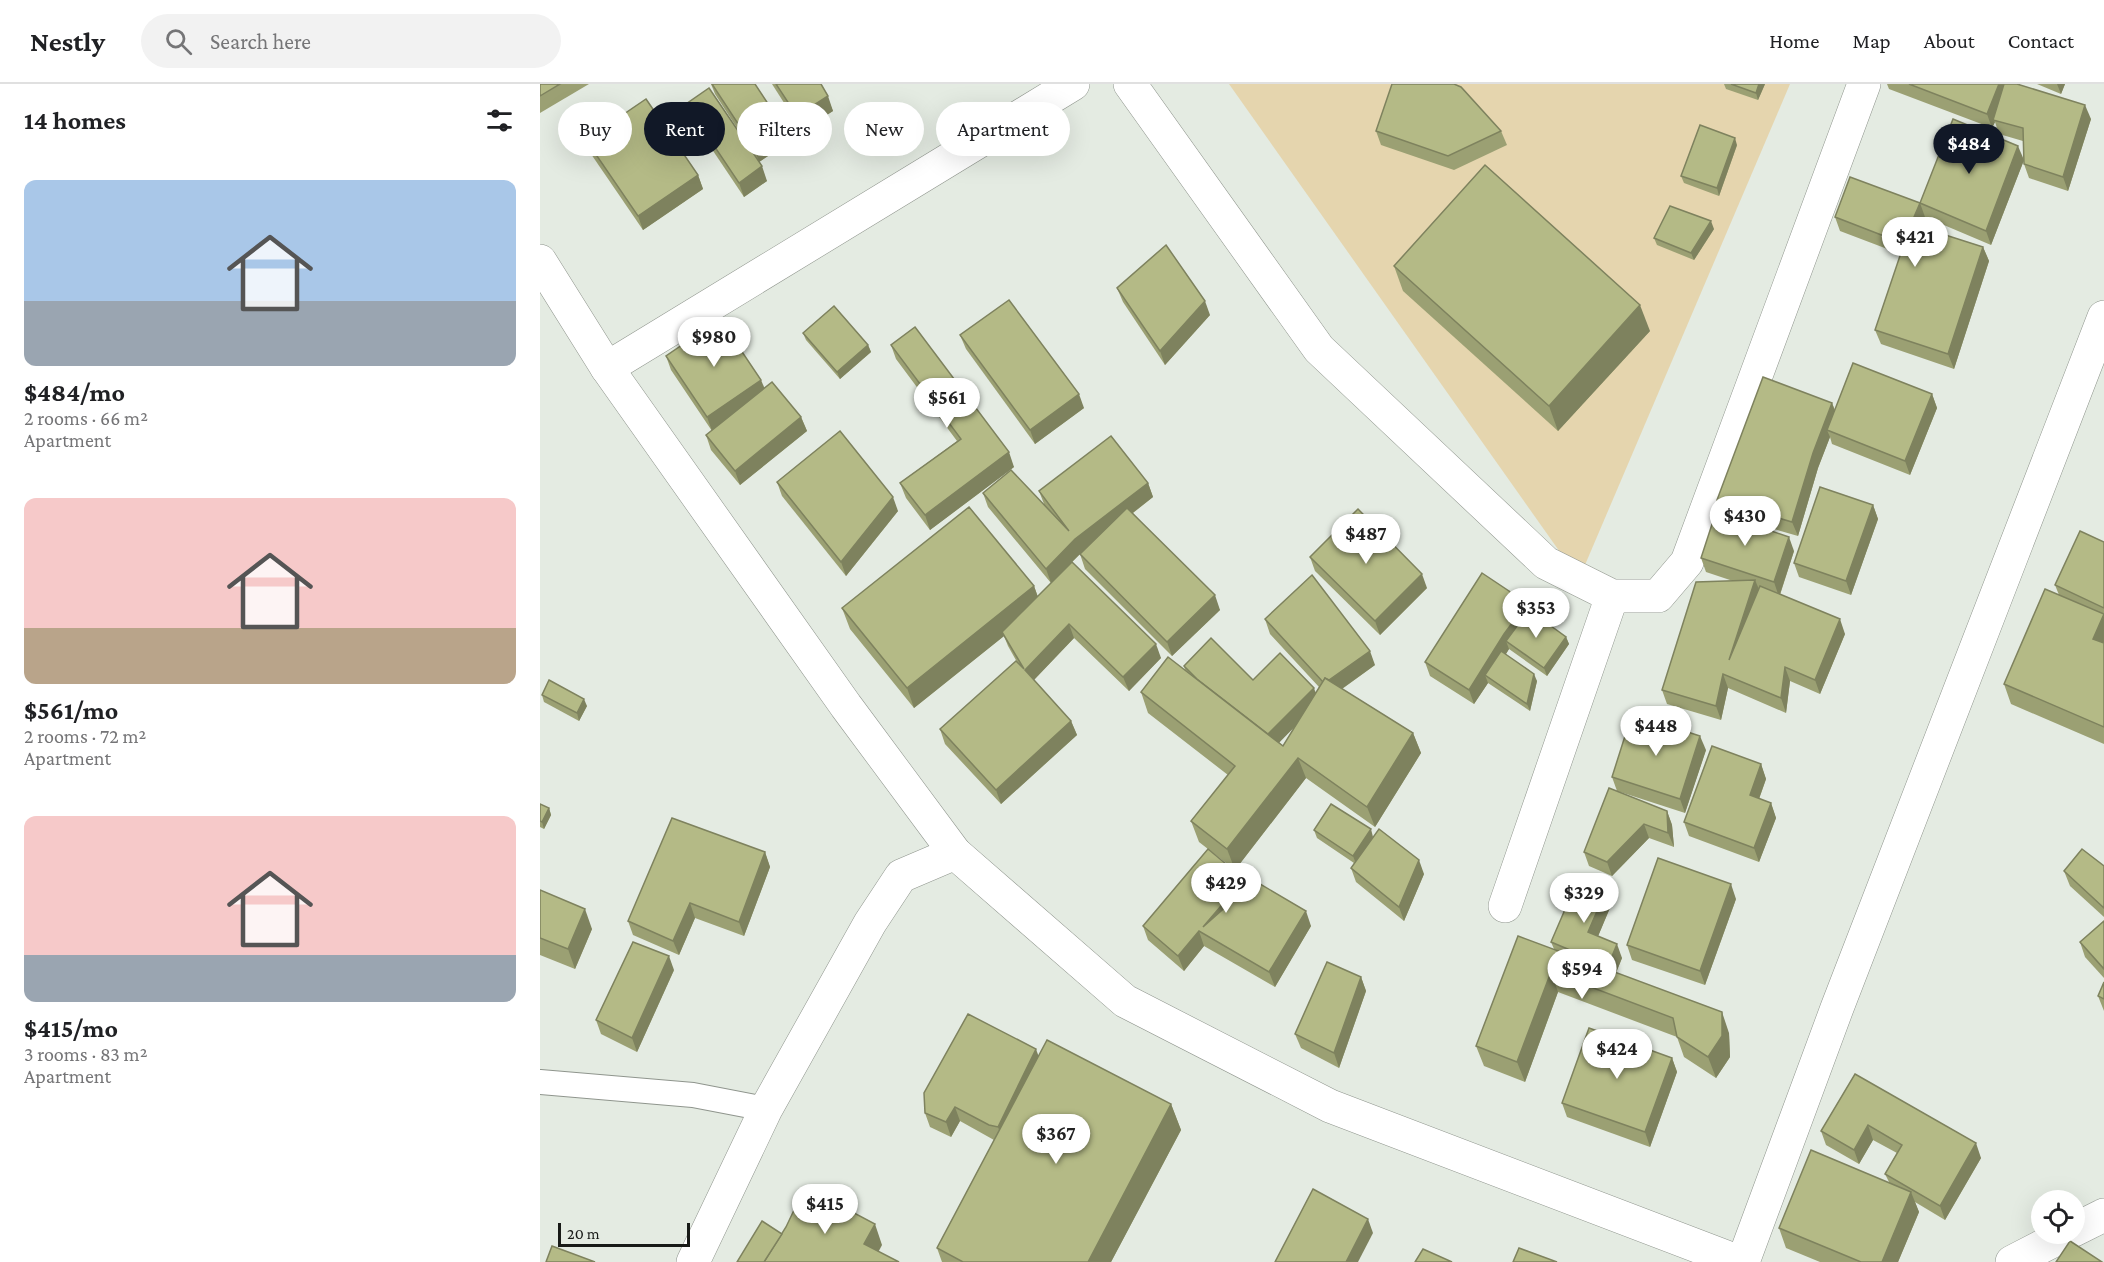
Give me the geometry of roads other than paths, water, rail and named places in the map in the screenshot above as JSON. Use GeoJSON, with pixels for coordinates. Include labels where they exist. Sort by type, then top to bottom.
{"type":"FeatureCollection","features":[{"type":"Feature","properties":{"kind":"street"},"geometry":{"type":"LineString","coordinates":[[607,368],[1073,84]]}},
{"type":"Feature","properties":{"kind":"street"},"geometry":{"type":"LineString","coordinates":[[1130,84],[1319,349],[1546,563],[1612,596],[1658,596],[1688,562],[1864,84]]}},
{"type":"Feature","properties":{"kind":"street"},"geometry":{"type":"LineString","coordinates":[[540,261],[607,368],[846,706],[955,853],[1125,1001],[1330,1106],[1741,1262],[2104,317]]}},
{"type":"Feature","properties":{"kind":"street"},"geometry":{"type":"LineString","coordinates":[[1505,906],[1612,596]]}},
{"type":"Feature","properties":{"kind":"street"},"geometry":{"type":"LineString","coordinates":[[693,1262],[766,1109],[870,923],[901,876],[955,853]]}},
{"type":"Feature","properties":{"kind":"street"},"geometry":{"type":"LineString","coordinates":[[2085,1224],[2104,1215]]}},
{"type":"Feature","properties":{"kind":"street"},"geometry":{"type":"LineString","coordinates":[[2012,1262],[2047,1244]]}},
{"type":"Feature","properties":{"kind":"lane"},"geometry":{"type":"LineString","coordinates":[[540,1082],[693,1095],[766,1109]]}}]}
